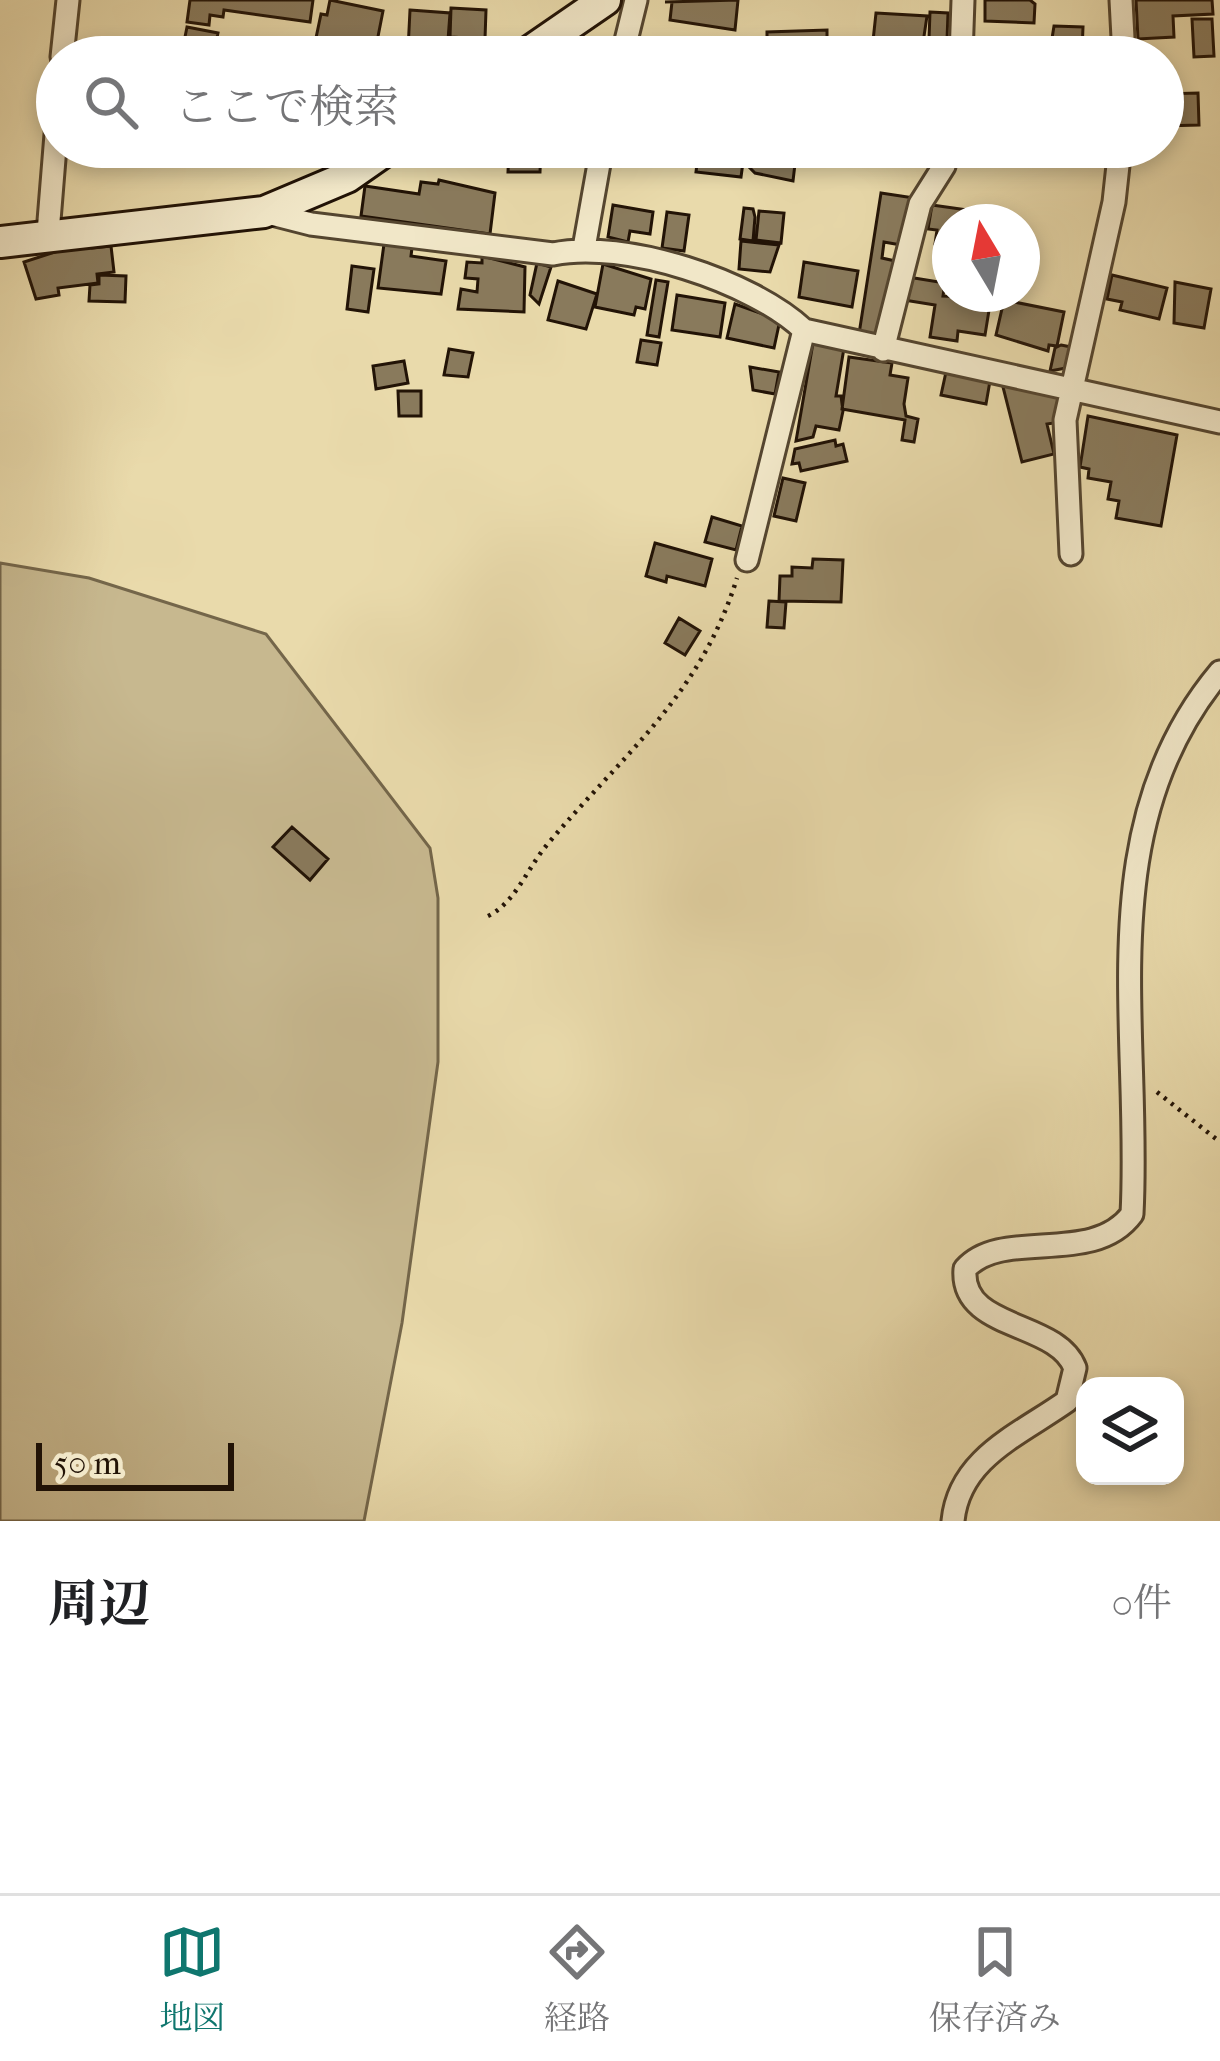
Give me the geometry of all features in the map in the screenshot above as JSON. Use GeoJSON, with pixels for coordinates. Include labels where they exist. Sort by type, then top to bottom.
{"type":"FeatureCollection","features":[{"type":"Feature","properties":{"kind":"main road"},"geometry":{"type":"LineString","coordinates":[[553,36],[605,0]]}},
{"type":"Feature","properties":{"kind":"main road"},"geometry":{"type":"LineString","coordinates":[[0,242],[264,212],[359,168]]}},
{"type":"Feature","properties":{"kind":"street"},"geometry":{"type":"LineString","coordinates":[[64,36],[68,0]]}},
{"type":"Feature","properties":{"kind":"street"},"geometry":{"type":"LineString","coordinates":[[627,36],[636,0]]}},
{"type":"Feature","properties":{"kind":"street"},"geometry":{"type":"LineString","coordinates":[[962,36],[963,0]]}},
{"type":"Feature","properties":{"kind":"street"},"geometry":{"type":"LineString","coordinates":[[1121,0],[1123,36]]}},
{"type":"Feature","properties":{"kind":"street"},"geometry":{"type":"LineString","coordinates":[[48,233],[53,168]]}},
{"type":"Feature","properties":{"kind":"street"},"geometry":{"type":"LineString","coordinates":[[584,248],[598,168]]}},
{"type":"Feature","properties":{"kind":"street"},"geometry":{"type":"LineString","coordinates":[[883,350],[913,226],[943,168]]}},
{"type":"Feature","properties":{"kind":"street"},"geometry":{"type":"LineString","coordinates":[[1071,554],[1065,452],[1069,389],[1106,241],[1117,168]]}},
{"type":"Feature","properties":{"kind":"street"},"geometry":{"type":"LineString","coordinates":[[264,212],[311,224],[554,254],[584,248],[664,264],[754,293],[804,330],[883,350],[986,366],[1220,422]]}},
{"type":"Feature","properties":{"kind":"street"},"geometry":{"type":"LineString","coordinates":[[747,560],[804,330]]}},
{"type":"Feature","properties":{"kind":"street"},"geometry":{"type":"LineString","coordinates":[[952,1521],[958,1486],[970,1468],[1067,1401],[1075,1368],[1061,1346],[987,1312],[969,1292],[965,1269],[987,1254],[1110,1237],[1132,1214],[1126,983],[1138,860],[1162,762],[1193,704],[1220,672]]}},
{"type":"Feature","properties":{"kind":"path"},"geometry":{"type":"LineString","coordinates":[[488,916],[510,899],[546,847],[681,696],[718,633],[747,560]]}},
{"type":"Feature","properties":{"kind":"path"},"geometry":{"type":"LineString","coordinates":[[1129,1081],[1162,1094],[1220,1142]]}},
{"type":"Feature","properties":{"kind":"shaded area"},"geometry":{"type":"Polygon","coordinates":[[[0,563],[89,578],[266,634],[430,848],[438,898],[438,1062],[402,1323],[364,1521],[0,1521],[0,563]]]}},
{"type":"Feature","properties":{"kind":"building"},"geometry":{"type":"Polygon","coordinates":[[[190,0],[313,0],[310,22],[224,10],[223,17],[210,15],[209,25],[187,22],[190,0]]]}},
{"type":"Feature","properties":{"kind":"building"},"geometry":{"type":"Polygon","coordinates":[[[330,0],[383,11],[378,36],[316,36],[321,14],[327,15],[330,0]]]}},
{"type":"Feature","properties":{"kind":"building"},"geometry":{"type":"Polygon","coordinates":[[[738,0],[735,30],[670,20],[672,2],[665,2],[738,0]]]}},
{"type":"Feature","properties":{"kind":"building"},"geometry":{"type":"Polygon","coordinates":[[[985,0],[1030,0],[1035,4],[1034,23],[985,21],[985,0]]]}},
{"type":"Feature","properties":{"kind":"building"},"geometry":{"type":"Polygon","coordinates":[[[1136,0],[1212,0],[1213,14],[1173,16],[1174,36],[1138,36],[1136,0]]]}},
{"type":"Feature","properties":{"kind":"building"},"geometry":{"type":"Polygon","coordinates":[[[451,8],[486,10],[485,36],[450,36],[451,8]]]}},
{"type":"Feature","properties":{"kind":"building"},"geometry":{"type":"Polygon","coordinates":[[[410,10],[450,13],[448,36],[409,36],[410,10]]]}},
{"type":"Feature","properties":{"kind":"building"},"geometry":{"type":"Polygon","coordinates":[[[930,12],[948,13],[947,36],[929,36],[930,12]]]}},
{"type":"Feature","properties":{"kind":"building"},"geometry":{"type":"Polygon","coordinates":[[[876,13],[927,16],[924,36],[874,36],[876,13]]]}},
{"type":"Feature","properties":{"kind":"building"},"geometry":{"type":"Polygon","coordinates":[[[1192,19],[1212,19],[1214,56],[1194,57],[1192,19]]]}},
{"type":"Feature","properties":{"kind":"building"},"geometry":{"type":"Polygon","coordinates":[[[1054,26],[1083,27],[1083,36],[1052,36],[1054,26]]]}},
{"type":"Feature","properties":{"kind":"building"},"geometry":{"type":"Polygon","coordinates":[[[187,27],[218,33],[217,36],[185,36],[187,27]]]}},
{"type":"Feature","properties":{"kind":"building"},"geometry":{"type":"Polygon","coordinates":[[[827,30],[827,36],[767,36],[767,32],[827,30]]]}},
{"type":"Feature","properties":{"kind":"building"},"geometry":{"type":"Polygon","coordinates":[[[1184,93],[1198,93],[1199,125],[1184,125],[1184,93]]]}},
{"type":"Feature","properties":{"kind":"building"},"geometry":{"type":"Polygon","coordinates":[[[508,168],[540,168],[540,172],[508,172],[508,168]]]}},
{"type":"Feature","properties":{"kind":"building"},"geometry":{"type":"Polygon","coordinates":[[[696,168],[742,168],[741,177],[696,172],[696,168]]]}},
{"type":"Feature","properties":{"kind":"building"},"geometry":{"type":"Polygon","coordinates":[[[750,168],[795,168],[793,181],[750,168]]]}},
{"type":"Feature","properties":{"kind":"building"},"geometry":{"type":"Polygon","coordinates":[[[439,180],[495,193],[490,234],[361,216],[365,186],[419,194],[421,182],[438,184],[439,180]]]}},
{"type":"Feature","properties":{"kind":"building"},"geometry":{"type":"Polygon","coordinates":[[[881,193],[914,198],[901,245],[884,242],[882,258],[895,261],[879,337],[859,334],[881,193]]]}},
{"type":"Feature","properties":{"kind":"building"},"geometry":{"type":"Polygon","coordinates":[[[613,205],[653,212],[650,234],[630,231],[628,242],[608,237],[613,205]]]}},
{"type":"Feature","properties":{"kind":"building"},"geometry":{"type":"Polygon","coordinates":[[[744,208],[753,209],[753,241],[740,239],[744,208]]]}},
{"type":"Feature","properties":{"kind":"building"},"geometry":{"type":"Polygon","coordinates":[[[759,211],[784,213],[781,243],[756,240],[759,211]]]}},
{"type":"Feature","properties":{"kind":"building"},"geometry":{"type":"Polygon","coordinates":[[[667,212],[689,215],[684,251],[662,248],[667,212]]]}},
{"type":"Feature","properties":{"kind":"building"},"geometry":{"type":"Polygon","coordinates":[[[741,241],[779,245],[770,272],[739,269],[741,241]]]}},
{"type":"Feature","properties":{"kind":"building"},"geometry":{"type":"Polygon","coordinates":[[[86,242],[92,248],[111,246],[114,272],[97,274],[98,283],[58,288],[59,295],[36,299],[24,262],[86,242]]]}},
{"type":"Feature","properties":{"kind":"building"},"geometry":{"type":"Polygon","coordinates":[[[384,244],[412,248],[411,256],[446,261],[441,294],[378,288],[384,244]]]}},
{"type":"Feature","properties":{"kind":"building"},"geometry":{"type":"Polygon","coordinates":[[[482,256],[525,267],[524,312],[458,309],[461,289],[477,292],[478,279],[465,278],[467,262],[482,263],[482,256]]]}},
{"type":"Feature","properties":{"kind":"building"},"geometry":{"type":"Polygon","coordinates":[[[804,262],[858,271],[852,307],[799,297],[804,262]]]}},
{"type":"Feature","properties":{"kind":"building"},"geometry":{"type":"Polygon","coordinates":[[[537,263],[551,267],[539,304],[530,295],[537,263]]]}},
{"type":"Feature","properties":{"kind":"building"},"geometry":{"type":"Polygon","coordinates":[[[603,264],[651,279],[645,309],[636,307],[634,315],[595,307],[603,264]]]}},
{"type":"Feature","properties":{"kind":"building"},"geometry":{"type":"Polygon","coordinates":[[[352,266],[374,269],[368,312],[347,309],[352,266]]]}},
{"type":"Feature","properties":{"kind":"building"},"geometry":{"type":"Polygon","coordinates":[[[99,275],[126,276],[125,302],[89,301],[90,285],[99,284],[99,275]]]}},
{"type":"Feature","properties":{"kind":"building"},"geometry":{"type":"Polygon","coordinates":[[[1112,275],[1167,288],[1159,319],[1120,310],[1122,302],[1107,299],[1112,275]]]}},
{"type":"Feature","properties":{"kind":"building"},"geometry":{"type":"Polygon","coordinates":[[[908,277],[932,281],[932,305],[904,300],[908,277]]]}},
{"type":"Feature","properties":{"kind":"building"},"geometry":{"type":"Polygon","coordinates":[[[656,280],[668,282],[659,337],[647,335],[656,280]]]}},
{"type":"Feature","properties":{"kind":"building"},"geometry":{"type":"Polygon","coordinates":[[[558,281],[597,294],[586,329],[548,320],[558,281]]]}},
{"type":"Feature","properties":{"kind":"building"},"geometry":{"type":"Polygon","coordinates":[[[1175,282],[1211,289],[1204,328],[1174,323],[1175,282]]]}},
{"type":"Feature","properties":{"kind":"building"},"geometry":{"type":"Polygon","coordinates":[[[677,295],[725,303],[720,337],[672,330],[677,295]]]}},
{"type":"Feature","properties":{"kind":"building"},"geometry":{"type":"Polygon","coordinates":[[[735,304],[780,320],[774,348],[727,338],[735,304]]]}},
{"type":"Feature","properties":{"kind":"building"},"geometry":{"type":"Polygon","coordinates":[[[1040,307],[1064,312],[1057,346],[1049,345],[1048,351],[996,335],[1001,312],[1040,312],[1040,307]]]}},
{"type":"Feature","properties":{"kind":"building"},"geometry":{"type":"Polygon","coordinates":[[[934,312],[989,312],[985,335],[958,331],[957,341],[930,337],[934,312]]]}},
{"type":"Feature","properties":{"kind":"building"},"geometry":{"type":"Polygon","coordinates":[[[641,340],[661,343],[657,365],[637,362],[641,340]]]}},
{"type":"Feature","properties":{"kind":"building"},"geometry":{"type":"Polygon","coordinates":[[[813,343],[844,348],[836,396],[841,396],[843,411],[839,430],[816,426],[813,437],[796,441],[813,343]]]}},
{"type":"Feature","properties":{"kind":"building"},"geometry":{"type":"Polygon","coordinates":[[[1071,347],[1066,368],[1050,371],[1055,348],[1071,347]]]}},
{"type":"Feature","properties":{"kind":"building"},"geometry":{"type":"Polygon","coordinates":[[[449,349],[473,353],[468,377],[444,375],[449,349]]]}},
{"type":"Feature","properties":{"kind":"building"},"geometry":{"type":"Polygon","coordinates":[[[849,357],[892,363],[890,375],[908,378],[904,404],[906,416],[918,419],[914,442],[902,440],[905,420],[842,409],[849,357]]]}},
{"type":"Feature","properties":{"kind":"building"},"geometry":{"type":"Polygon","coordinates":[[[404,361],[408,383],[376,389],[373,366],[404,361]]]}},
{"type":"Feature","properties":{"kind":"building"},"geometry":{"type":"Polygon","coordinates":[[[750,367],[779,372],[775,394],[753,390],[750,367]]]}},
{"type":"Feature","properties":{"kind":"building"},"geometry":{"type":"Polygon","coordinates":[[[946,372],[990,381],[986,404],[941,395],[946,372]]]}},
{"type":"Feature","properties":{"kind":"building"},"geometry":{"type":"Polygon","coordinates":[[[1001,379],[1059,394],[1054,423],[1047,424],[1054,454],[1022,462],[1001,379]]]}},
{"type":"Feature","properties":{"kind":"building"},"geometry":{"type":"Polygon","coordinates":[[[398,391],[421,391],[421,416],[399,416],[398,391]]]}},
{"type":"Feature","properties":{"kind":"building"},"geometry":{"type":"Polygon","coordinates":[[[1088,416],[1177,435],[1161,526],[1116,518],[1119,501],[1108,499],[1111,482],[1088,478],[1089,469],[1080,467],[1088,416]]]}},
{"type":"Feature","properties":{"kind":"building"},"geometry":{"type":"Polygon","coordinates":[[[835,440],[836,446],[843,444],[847,461],[801,471],[799,463],[792,464],[795,449],[835,440]]]}},
{"type":"Feature","properties":{"kind":"building"},"geometry":{"type":"Polygon","coordinates":[[[783,478],[805,483],[796,521],[774,516],[783,478]]]}},
{"type":"Feature","properties":{"kind":"building"},"geometry":{"type":"Polygon","coordinates":[[[712,517],[742,526],[736,550],[705,542],[712,517]]]}},
{"type":"Feature","properties":{"kind":"building"},"geometry":{"type":"Polygon","coordinates":[[[655,543],[712,559],[705,586],[646,576],[655,543]]]}},
{"type":"Feature","properties":{"kind":"building"},"geometry":{"type":"Polygon","coordinates":[[[813,559],[843,560],[841,602],[779,601],[780,576],[792,576],[792,567],[812,568],[813,559]]]}},
{"type":"Feature","properties":{"kind":"building"},"geometry":{"type":"Polygon","coordinates":[[[769,601],[786,602],[784,628],[767,627],[769,601]]]}},
{"type":"Feature","properties":{"kind":"building"},"geometry":{"type":"Polygon","coordinates":[[[679,618],[700,631],[685,655],[665,643],[679,618]]]}},
{"type":"Feature","properties":{"kind":"building"},"geometry":{"type":"Polygon","coordinates":[[[292,827],[328,859],[310,880],[273,847],[292,827]]]}}]}
